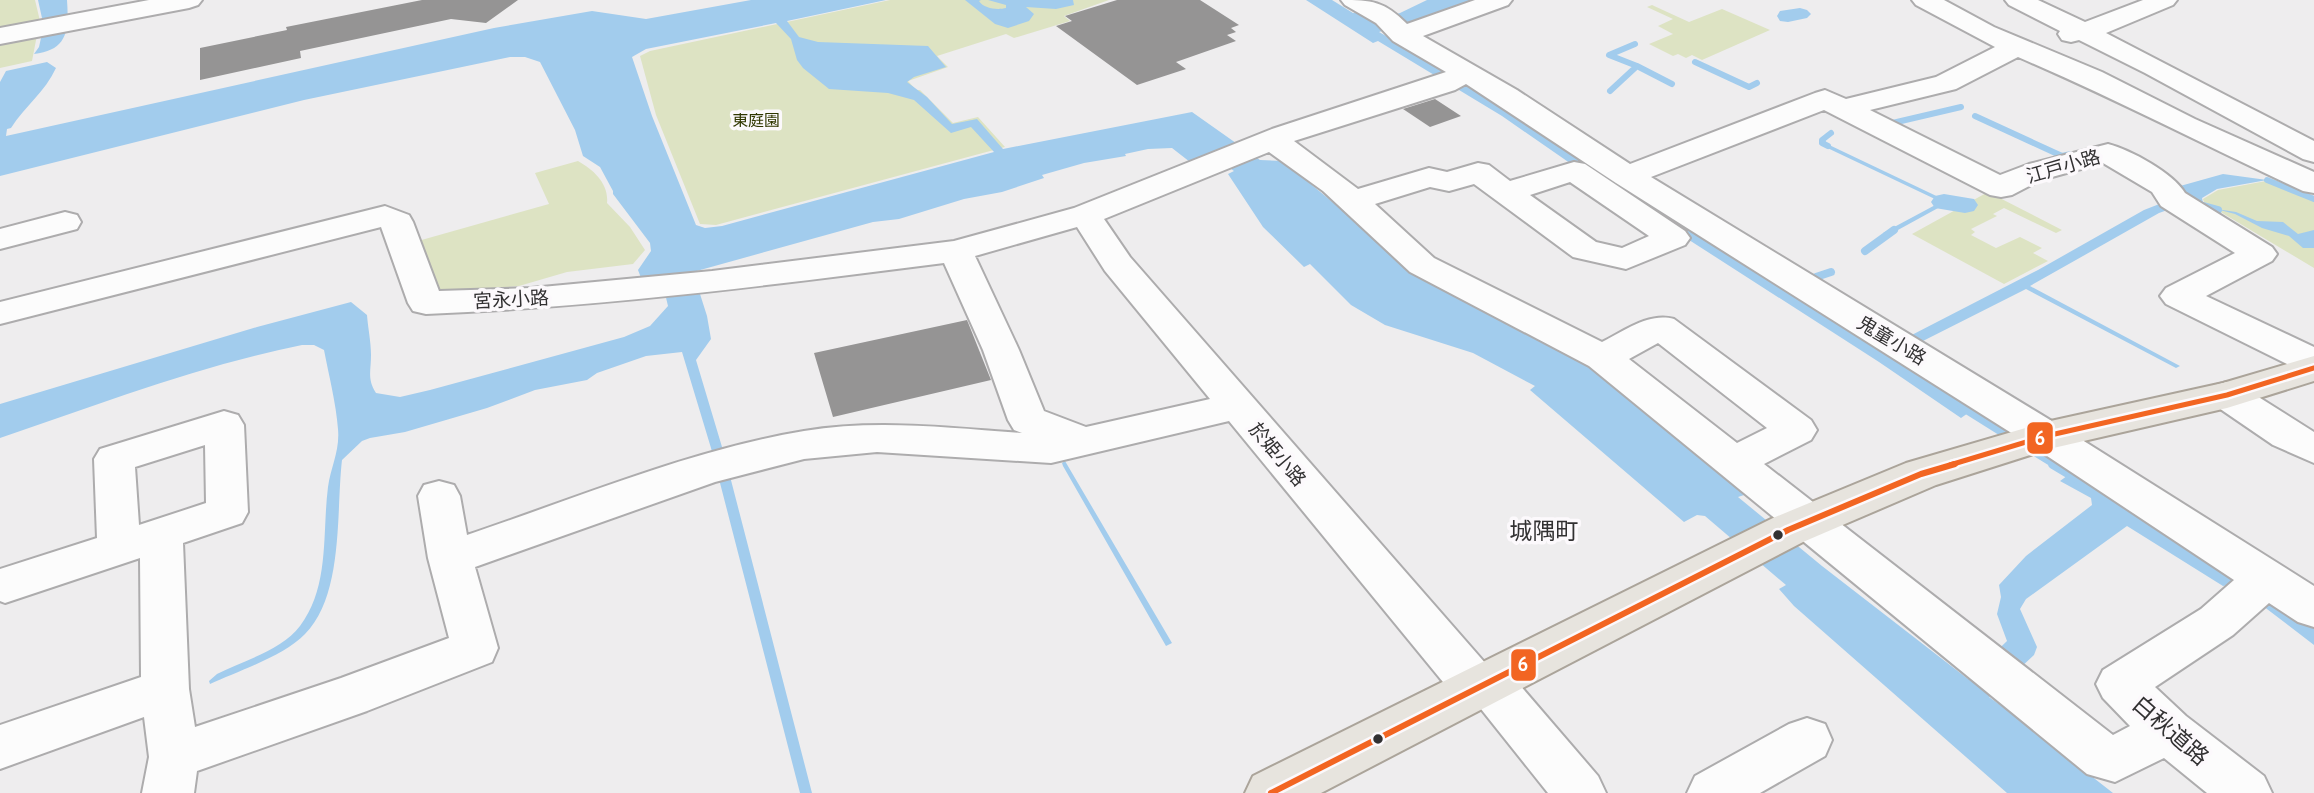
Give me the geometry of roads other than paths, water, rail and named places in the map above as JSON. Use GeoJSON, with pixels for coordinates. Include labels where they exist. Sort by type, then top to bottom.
{"type":"FeatureCollection","features":[{"type":"Feature","properties":{"kind":"main road"},"geometry":{"type":"LineString","coordinates":[[1271,793],[1797,526],[1921,474],[2046,436],[2227,395],[2314,368]]}},
{"type":"Feature","properties":{"kind":"street"},"geometry":{"type":"LineString","coordinates":[[0,36],[189,0]]}},
{"type":"Feature","properties":{"kind":"street"},"geometry":{"type":"LineString","coordinates":[[1382,18],[1405,0]]}},
{"type":"Feature","properties":{"kind":"street"},"geometry":{"type":"LineString","coordinates":[[1382,18],[1499,0]]}},
{"type":"Feature","properties":{"kind":"street"},"geometry":{"type":"LineString","coordinates":[[2018,0],[2073,33],[2190,85],[2314,153]]}},
{"type":"Feature","properties":{"kind":"street"},"geometry":{"type":"LineString","coordinates":[[2073,33],[2109,24],[2164,0]]}},
{"type":"Feature","properties":{"kind":"street"},"geometry":{"type":"LineString","coordinates":[[1931,1],[2016,47],[2092,78],[2185,125],[2314,184]]}},
{"type":"Feature","properties":{"kind":"street","name":"鬼童小路"},"geometry":{"type":"LineString","coordinates":[[1382,18],[1459,77],[1628,176],[2046,436],[2257,587],[2314,610]]}},
{"type":"Feature","properties":{"kind":"street"},"geometry":{"type":"LineString","coordinates":[[1843,108],[1931,87],[2016,47]]}},
{"type":"Feature","properties":{"kind":"street","name":"宮永小路"},"geometry":{"type":"LineString","coordinates":[[0,313],[385,216],[397,222],[426,303],[531,299],[698,283],[956,251],[1085,215],[1264,143],[1459,77]]}},
{"type":"Feature","properties":{"kind":"street","name":"江戸小路"},"geometry":{"type":"LineString","coordinates":[[1628,176],[1825,99],[1996,190],[2036,171],[2084,160],[2099,152],[2108,153],[2165,186],[2177,202],[2260,254],[2178,296],[2314,362]]}},
{"type":"Feature","properties":{"kind":"street"},"geometry":{"type":"LineString","coordinates":[[1264,143],[1334,184],[1422,265],[1602,357],[1732,462],[1797,526],[2105,758],[2115,759],[2168,730]]}},
{"type":"Feature","properties":{"kind":"street"},"geometry":{"type":"LineString","coordinates":[[1351,201],[1429,177],[1449,182],[1478,172],[1506,192]]}},
{"type":"Feature","properties":{"kind":"street","name":"於姫小路"},"geometry":{"type":"LineString","coordinates":[[1085,215],[1116,264],[1237,406],[1580,793]]}},
{"type":"Feature","properties":{"kind":"street"},"geometry":{"type":"LineString","coordinates":[[0,239],[65,222]]}},
{"type":"Feature","properties":{"kind":"street"},"geometry":{"type":"LineString","coordinates":[[956,251],[1028,421],[1083,441]]}},
{"type":"Feature","properties":{"kind":"street"},"geometry":{"type":"LineString","coordinates":[[1602,357],[1661,327],[1797,430],[1732,462]]}},
{"type":"Feature","properties":{"kind":"street"},"geometry":{"type":"LineString","coordinates":[[2227,395],[2287,435],[2314,449]]}},
{"type":"Feature","properties":{"kind":"street"},"geometry":{"type":"LineString","coordinates":[[450,558],[707,469],[804,444],[877,438],[1051,449],[1237,406]]}},
{"type":"Feature","properties":{"kind":"street"},"geometry":{"type":"LineString","coordinates":[[5,585],[119,548],[227,512],[224,425],[114,459],[119,548]]}},
{"type":"Feature","properties":{"kind":"street"},"geometry":{"type":"LineString","coordinates":[[161,534],[165,689],[171,775],[350,696],[475,648],[450,558],[439,496]]}},
{"type":"Feature","properties":{"kind":"street","name":"白秋道路"},"geometry":{"type":"LineString","coordinates":[[2246,793],[2168,730],[2120,684],[2217,622],[2257,587]]}},
{"type":"Feature","properties":{"kind":"street"},"geometry":{"type":"LineString","coordinates":[[0,748],[165,689]]}},
{"type":"Feature","properties":{"kind":"street"},"geometry":{"type":"LineString","coordinates":[[1713,793],[1807,740]]}},
{"type":"Feature","properties":{"kind":"water"},"geometry":{"type":"Polygon","coordinates":[[[38,0],[67,0],[67,21],[60,43],[45,52],[34,54],[39,47],[45,20],[42,18],[38,0]]]}},
{"type":"Feature","properties":{"kind":"water"},"geometry":{"type":"Polygon","coordinates":[[[751,0],[886,0],[787,21],[799,37],[818,42],[928,46],[946,67],[914,77],[907,82],[927,97],[952,124],[977,119],[1003,149],[1192,112],[1260,160],[1283,161],[1430,283],[1583,361],[1750,493],[1738,497],[1968,679],[2007,641],[1997,614],[2001,597],[1999,585],[2026,556],[2092,505],[2091,498],[2060,481],[2078,468],[2314,613],[2314,645],[2263,606],[2229,585],[2223,586],[2127,526],[2026,599],[2020,609],[2037,647],[2034,655],[1989,697],[2113,793],[2007,793],[1794,606],[1779,589],[1786,585],[1705,516],[1697,515],[1684,522],[1530,390],[1535,386],[1473,353],[1385,325],[1351,305],[1310,264],[1304,267],[1263,227],[1228,174],[1234,171],[1210,154],[1190,162],[1172,148],[1148,149],[1125,154],[1126,156],[1084,163],[1042,175],[1044,178],[1002,192],[964,199],[899,219],[873,222],[693,272],[707,316],[711,339],[696,360],[725,457],[812,793],[800,793],[711,448],[682,352],[646,356],[597,373],[587,380],[535,390],[487,408],[405,432],[362,441],[342,460],[336,552],[326,598],[318,617],[305,634],[285,649],[210,684],[209,681],[217,674],[283,642],[300,626],[316,594],[323,559],[328,487],[338,437],[336,409],[324,350],[314,345],[302,345],[225,364],[0,438],[0,404],[257,327],[351,302],[367,315],[371,350],[370,379],[376,393],[400,397],[430,390],[624,337],[650,326],[668,306],[662,281],[643,283],[638,270],[651,251],[650,243],[613,194],[600,167],[583,156],[575,130],[540,62],[525,57],[510,57],[304,100],[0,176],[0,82],[6,71],[47,62],[56,68],[41,92],[11,128],[7,129],[6,136],[494,28],[592,11],[646,19],[751,0]],[[776,23],[646,49],[632,57],[652,116],[696,225],[705,228],[722,226],[994,152],[971,127],[951,133],[914,100],[888,93],[829,89],[803,68],[797,60],[791,39],[776,23]]]}},
{"type":"Feature","properties":{"kind":"water"},"geometry":{"type":"Polygon","coordinates":[[[965,0],[981,0],[979,1],[984,6],[995,9],[1006,8],[1006,5],[988,0],[1073,0],[1074,5],[1056,9],[1026,7],[1034,14],[1029,21],[1008,28],[995,24],[965,0]]]}},
{"type":"Feature","properties":{"kind":"water"},"geometry":{"type":"Polygon","coordinates":[[[1306,0],[1332,0],[1353,13],[1357,12],[1374,21],[1400,13],[1427,0],[1474,0],[1379,32],[1457,76],[1981,404],[1961,418],[1879,362],[1577,168],[1502,116],[1378,41],[1373,43],[1306,0]]]}},
{"type":"Feature","properties":{"kind":"water"},"geometry":{"type":"Polygon","coordinates":[[[1822,138],[1825,143],[1949,202],[1887,236],[1883,233],[1939,203],[1819,144],[1822,138]]]}},
{"type":"Feature","properties":{"kind":"water"},"geometry":{"type":"Polygon","coordinates":[[[2223,174],[2267,180],[2217,189],[2202,198],[2203,203],[2197,203],[2173,188],[2223,174]]]}},
{"type":"Feature","properties":{"kind":"water"},"geometry":{"type":"Polygon","coordinates":[[[2167,201],[2176,207],[2159,213],[2030,286],[2180,366],[2176,368],[2026,289],[1913,346],[1904,339],[2038,270],[2144,210],[2167,201]]]}},
{"type":"Feature","properties":{"kind":"water"},"geometry":{"type":"Polygon","coordinates":[[[2216,209],[2236,212],[2257,221],[2283,222],[2298,234],[2314,230],[2314,248],[2303,248],[2289,236],[2216,209]]]}},
{"type":"Feature","properties":{"kind":"water"},"geometry":{"type":"Polygon","coordinates":[[[1065,461],[1172,643],[1166,646],[1063,466],[1065,461]]]}},
{"type":"Feature","properties":{"kind":"waterway"},"geometry":{"type":"LineString","coordinates":[[1788,16],[1800,14]]}},
{"type":"Feature","properties":{"kind":"waterway"},"geometry":{"type":"LineString","coordinates":[[1635,44],[1609,55],[1637,66]]}},
{"type":"Feature","properties":{"kind":"waterway"},"geometry":{"type":"LineString","coordinates":[[1695,62],[1749,87],[1757,83]]}},
{"type":"Feature","properties":{"kind":"waterway"},"geometry":{"type":"LineString","coordinates":[[1610,91],[1637,66]]}},
{"type":"Feature","properties":{"kind":"waterway"},"geometry":{"type":"LineString","coordinates":[[1637,66],[1672,84]]}},
{"type":"Feature","properties":{"kind":"waterway"},"geometry":{"type":"LineString","coordinates":[[1884,125],[1961,107]]}},
{"type":"Feature","properties":{"kind":"waterway"},"geometry":{"type":"LineString","coordinates":[[1975,116],[2062,156],[2071,154]]}},
{"type":"Feature","properties":{"kind":"waterway"},"geometry":{"type":"LineString","coordinates":[[1828,146],[1822,143],[1822,140],[1831,133]]}},
{"type":"Feature","properties":{"kind":"waterway"},"geometry":{"type":"LineString","coordinates":[[2267,180],[2314,199]]}},
{"type":"Feature","properties":{"kind":"waterway"},"geometry":{"type":"LineString","coordinates":[[1944,202],[1965,205]]}},
{"type":"Feature","properties":{"kind":"waterway"},"geometry":{"type":"LineString","coordinates":[[2203,206],[2200,205],[2218,210]]}},
{"type":"Feature","properties":{"kind":"waterway"},"geometry":{"type":"LineString","coordinates":[[1865,251],[1894,230]]}},
{"type":"Feature","properties":{"kind":"waterway"},"geometry":{"type":"LineString","coordinates":[[1816,277],[1831,272]]}},
{"type":"Feature","properties":{"kind":"waterway"},"geometry":{"type":"LineString","coordinates":[[1962,407],[2013,439]]}},
{"type":"Feature","properties":{"kind":"waterway"},"geometry":{"type":"LineString","coordinates":[[2028,448],[2056,465]]}},
{"type":"Feature","properties":{"kind":"waterway"},"geometry":{"type":"LineString","coordinates":[[2053,464],[2078,479]]}},
{"type":"Feature","properties":{"kind":"district","name":"城隅町"},"geometry":{"type":"Point","coordinates":[1544,530]}},
{"type":"Feature","properties":{"kind":"park label","name":"東庭園"},"geometry":{"type":"Point","coordinates":[756,120]}}]}
